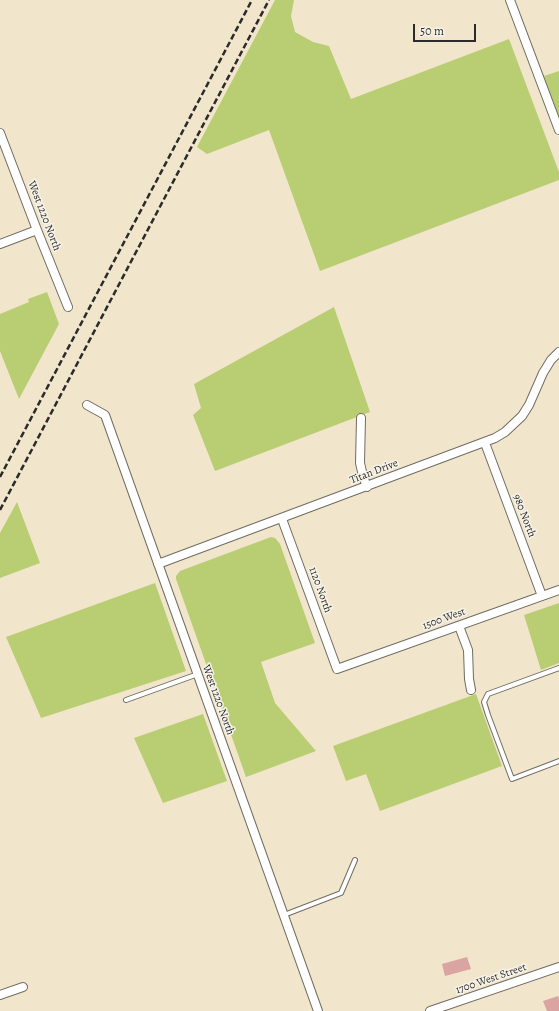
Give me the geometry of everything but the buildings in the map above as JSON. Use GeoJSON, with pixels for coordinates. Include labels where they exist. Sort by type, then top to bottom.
{"type":"FeatureCollection","features":[{"type":"Feature","properties":{"kind":"street"},"geometry":{"type":"LineString","coordinates":[[510,0],[559,130]]}},
{"type":"Feature","properties":{"kind":"street","name":"West 1220 North"},"geometry":{"type":"LineString","coordinates":[[0,133],[68,307]]}},
{"type":"Feature","properties":{"kind":"street"},"geometry":{"type":"LineString","coordinates":[[0,244],[37,230]]}},
{"type":"Feature","properties":{"kind":"street","name":"Titan Drive"},"geometry":{"type":"LineString","coordinates":[[158,564],[367,487],[484,442],[504,432],[522,416],[529,405],[544,372],[551,360],[559,352]]}},
{"type":"Feature","properties":{"kind":"street","name":"West 1220 North"},"geometry":{"type":"LineString","coordinates":[[87,405],[105,415],[318,1011]]}},
{"type":"Feature","properties":{"kind":"street"},"geometry":{"type":"LineString","coordinates":[[360,418],[360,463],[362,476],[367,487]]}},
{"type":"Feature","properties":{"kind":"street","name":"980 North"},"geometry":{"type":"LineString","coordinates":[[484,442],[542,596]]}},
{"type":"Feature","properties":{"kind":"street","name":"1120 North"},"geometry":{"type":"LineString","coordinates":[[282,519],[337,669]]}},
{"type":"Feature","properties":{"kind":"street","name":"1500 West"},"geometry":{"type":"LineString","coordinates":[[337,669],[559,590]]}},
{"type":"Feature","properties":{"kind":"street"},"geometry":{"type":"LineString","coordinates":[[459,626],[468,650],[471,690]]}},
{"type":"Feature","properties":{"kind":"street","name":"1700 West Street"},"geometry":{"type":"LineString","coordinates":[[430,1011],[559,968]]}},
{"type":"Feature","properties":{"kind":"street"},"geometry":{"type":"LineString","coordinates":[[0,995],[24,987]]}},
{"type":"Feature","properties":{"kind":"lane"},"geometry":{"type":"LineString","coordinates":[[559,668],[488,694],[484,702],[512,778],[559,761]]}},
{"type":"Feature","properties":{"kind":"lane"},"geometry":{"type":"LineString","coordinates":[[126,700],[198,674]]}},
{"type":"Feature","properties":{"kind":"lane"},"geometry":{"type":"LineString","coordinates":[[283,915],[340,893],[355,860]]}},
{"type":"Feature","properties":{"kind":"green space"},"geometry":{"type":"Polygon","coordinates":[[[275,0],[294,0],[291,16],[295,32],[313,42],[329,46],[351,99],[509,39],[559,172],[559,180],[320,271],[269,130],[207,154],[197,147],[275,0]]]}},
{"type":"Feature","properties":{"kind":"green space"},"geometry":{"type":"Polygon","coordinates":[[[559,71],[559,116],[544,76],[559,71]]]}},
{"type":"Feature","properties":{"kind":"green space"},"geometry":{"type":"Polygon","coordinates":[[[47,292],[59,324],[19,399],[0,351],[0,314],[29,302],[28,299],[47,292]]]}},
{"type":"Feature","properties":{"kind":"green space"},"geometry":{"type":"Polygon","coordinates":[[[334,307],[370,412],[215,471],[193,415],[201,408],[194,384],[334,307]]]}},
{"type":"Feature","properties":{"kind":"green space"},"geometry":{"type":"Polygon","coordinates":[[[17,502],[40,563],[0,578],[0,533],[17,502]]]}},
{"type":"Feature","properties":{"kind":"green space"},"geometry":{"type":"Polygon","coordinates":[[[271,537],[275,538],[280,544],[315,643],[261,662],[275,703],[316,751],[246,777],[176,576],[180,571],[271,537]]]}},
{"type":"Feature","properties":{"kind":"green space"},"geometry":{"type":"Polygon","coordinates":[[[155,583],[186,671],[41,718],[6,637],[155,583]]]}},
{"type":"Feature","properties":{"kind":"green space"},"geometry":{"type":"Polygon","coordinates":[[[559,603],[559,663],[541,670],[524,615],[559,603]]]}},
{"type":"Feature","properties":{"kind":"green space"},"geometry":{"type":"Polygon","coordinates":[[[476,694],[502,766],[380,811],[366,774],[346,781],[333,746],[476,694]]]}},
{"type":"Feature","properties":{"kind":"green space"},"geometry":{"type":"Polygon","coordinates":[[[203,714],[227,781],[163,803],[134,738],[203,714]]]}},
{"type":"Feature","properties":{"kind":"railway"},"geometry":{"type":"LineString","coordinates":[[0,477],[252,0]]}},
{"type":"Feature","properties":{"kind":"railway"},"geometry":{"type":"LineString","coordinates":[[0,510],[269,0]]}}]}
